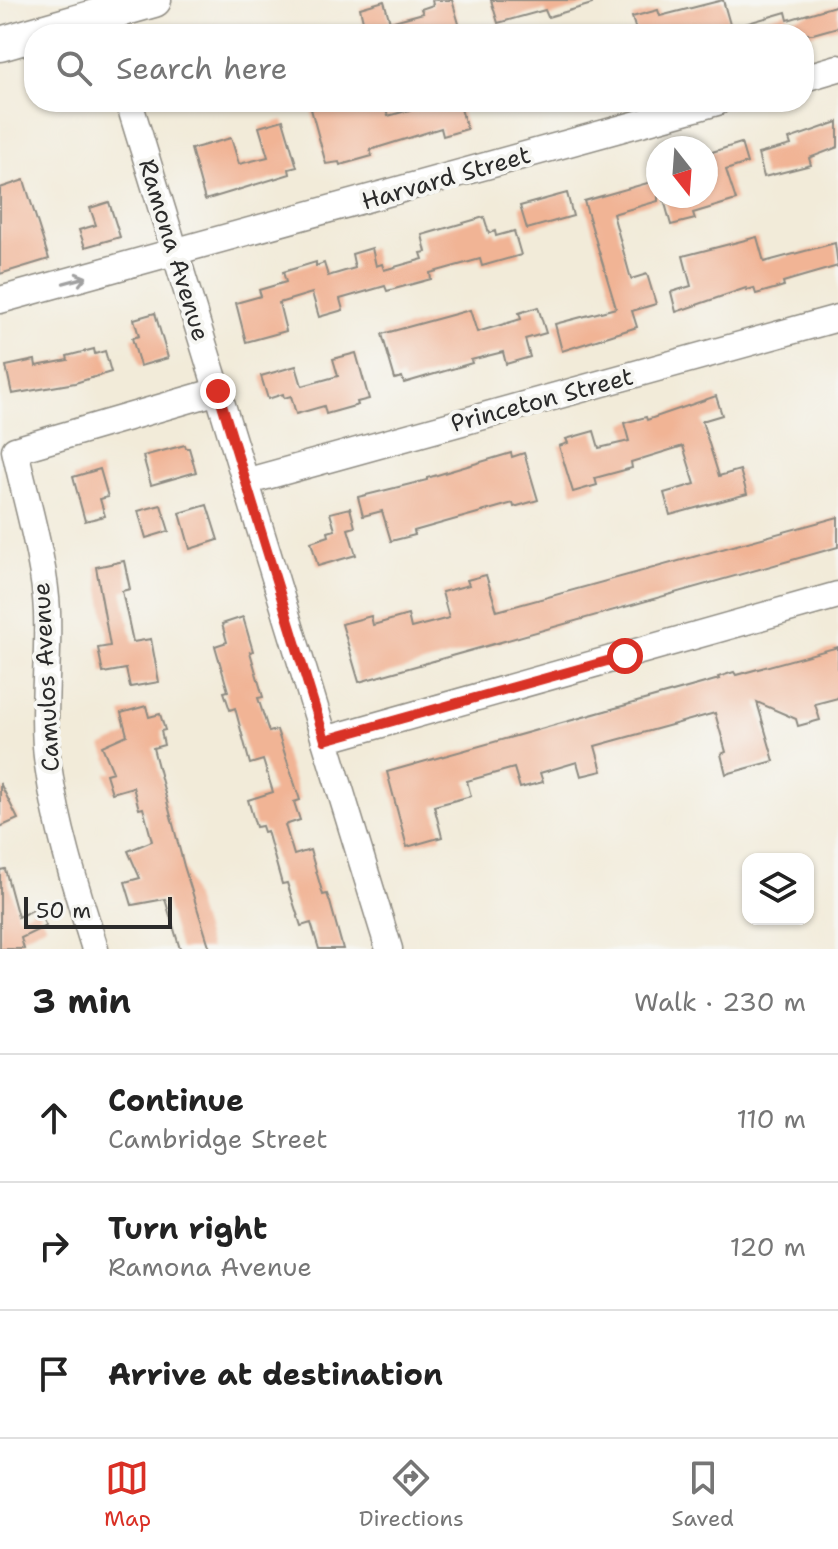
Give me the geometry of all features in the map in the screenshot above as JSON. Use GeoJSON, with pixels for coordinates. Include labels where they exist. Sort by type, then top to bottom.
{"type":"FeatureCollection","features":[{"type":"Feature","properties":{"kind":"main road"},"geometry":{"type":"LineString","coordinates":[[74,24],[154,0]]}},
{"type":"Feature","properties":{"kind":"main road"},"geometry":{"type":"LineString","coordinates":[[0,44],[24,37]]}},
{"type":"Feature","properties":{"kind":"street"},"geometry":{"type":"LineString","coordinates":[[814,75],[838,68]]}},
{"type":"Feature","properties":{"kind":"street","name":"Ramona Avenue"},"geometry":{"type":"LineString","coordinates":[[132,112],[389,949]]}},
{"type":"Feature","properties":{"kind":"street","name":"Harvard Street"},"geometry":{"type":"LineString","coordinates":[[0,300],[681,112]]}},
{"type":"Feature","properties":{"kind":"street","name":"Princeton Street"},"geometry":{"type":"LineString","coordinates":[[245,482],[838,318]]}},
{"type":"Feature","properties":{"kind":"street","name":"Camulos Avenue"},"geometry":{"type":"LineString","coordinates":[[95,949],[62,842],[48,763],[45,728],[47,608],[15,450],[218,391]]}},
{"type":"Feature","properties":{"kind":"street"},"geometry":{"type":"LineString","coordinates":[[325,740],[838,595]]}},
{"type":"Feature","properties":{"kind":"building"},"geometry":{"type":"Polygon","coordinates":[[[432,0],[452,0],[459,24],[364,24],[360,8],[384,1],[390,22],[423,13],[421,9],[433,5],[432,0]]]}},
{"type":"Feature","properties":{"kind":"building"},"geometry":{"type":"Polygon","coordinates":[[[491,0],[592,0],[592,4],[548,17],[545,10],[498,23],[491,0]]]}},
{"type":"Feature","properties":{"kind":"building"},"geometry":{"type":"Polygon","coordinates":[[[723,0],[730,24],[634,24],[632,17],[658,10],[660,16],[723,0]]]}},
{"type":"Feature","properties":{"kind":"building"},"geometry":{"type":"Polygon","coordinates":[[[838,5],[838,27],[814,34],[814,24],[745,24],[786,12],[788,20],[838,5]]]}},
{"type":"Feature","properties":{"kind":"building"},"geometry":{"type":"Polygon","coordinates":[[[312,112],[387,112],[388,116],[402,112],[462,112],[467,129],[443,136],[441,128],[370,150],[372,156],[340,165],[339,162],[326,164],[312,112]]]}},
{"type":"Feature","properties":{"kind":"building"},"geometry":{"type":"Polygon","coordinates":[[[283,120],[297,167],[289,169],[290,174],[205,200],[191,149],[231,138],[239,164],[268,157],[259,127],[283,120]]]}},
{"type":"Feature","properties":{"kind":"building"},"geometry":{"type":"Polygon","coordinates":[[[838,122],[838,147],[809,158],[811,165],[764,177],[758,154],[791,145],[789,139],[838,122]]]}},
{"type":"Feature","properties":{"kind":"building"},"geometry":{"type":"Polygon","coordinates":[[[741,143],[747,163],[726,170],[736,200],[718,205],[718,150],[741,143]]]}},
{"type":"Feature","properties":{"kind":"building"},"geometry":{"type":"Polygon","coordinates":[[[24,180],[49,259],[0,274],[0,188],[24,180]]]}},
{"type":"Feature","properties":{"kind":"building"},"geometry":{"type":"Polygon","coordinates":[[[646,183],[646,204],[613,214],[631,279],[647,274],[656,304],[632,311],[637,327],[562,351],[555,324],[616,308],[584,201],[646,183]]]}},
{"type":"Feature","properties":{"kind":"building"},"geometry":{"type":"Polygon","coordinates":[[[567,193],[573,216],[527,229],[520,206],[567,193]]]}},
{"type":"Feature","properties":{"kind":"building"},"geometry":{"type":"Polygon","coordinates":[[[109,202],[120,237],[85,247],[79,230],[96,225],[90,208],[109,202]]]}},
{"type":"Feature","properties":{"kind":"building"},"geometry":{"type":"Polygon","coordinates":[[[666,208],[710,208],[693,213],[695,219],[671,225],[666,208]]]}},
{"type":"Feature","properties":{"kind":"building"},"geometry":{"type":"Polygon","coordinates":[[[484,217],[489,233],[495,231],[496,236],[514,231],[521,255],[482,266],[480,259],[430,273],[431,279],[387,291],[385,286],[340,299],[343,310],[319,317],[312,293],[279,303],[286,331],[246,342],[236,303],[261,296],[259,290],[286,282],[283,272],[316,262],[316,266],[324,263],[328,276],[355,268],[352,254],[372,248],[376,266],[382,264],[384,270],[423,259],[421,253],[426,252],[422,235],[484,217]]]}},
{"type":"Feature","properties":{"kind":"building"},"geometry":{"type":"Polygon","coordinates":[[[757,237],[764,262],[835,243],[838,266],[783,282],[784,286],[756,294],[754,288],[746,288],[676,312],[671,292],[691,286],[683,256],[757,237]]]}},
{"type":"Feature","properties":{"kind":"building"},"geometry":{"type":"Polygon","coordinates":[[[538,307],[546,333],[525,339],[530,357],[506,364],[503,352],[404,383],[402,377],[395,379],[382,334],[470,310],[477,332],[521,319],[519,313],[538,307]]]}},
{"type":"Feature","properties":{"kind":"building"},"geometry":{"type":"Polygon","coordinates":[[[155,313],[168,358],[140,366],[132,338],[139,336],[134,319],[155,313]]]}},
{"type":"Feature","properties":{"kind":"building"},"geometry":{"type":"Polygon","coordinates":[[[94,349],[95,354],[105,351],[111,372],[75,383],[12,394],[6,366],[35,360],[36,366],[68,360],[67,356],[94,349]]]}},
{"type":"Feature","properties":{"kind":"building"},"geometry":{"type":"Polygon","coordinates":[[[356,353],[369,399],[357,402],[358,405],[326,414],[324,406],[296,414],[291,396],[284,398],[283,394],[268,399],[261,376],[296,366],[302,386],[338,376],[333,359],[356,353]]]}},
{"type":"Feature","properties":{"kind":"building"},"geometry":{"type":"Polygon","coordinates":[[[716,396],[722,415],[702,421],[719,476],[740,470],[747,494],[670,515],[664,493],[695,484],[683,446],[631,462],[632,468],[595,478],[597,485],[573,492],[559,446],[568,443],[566,439],[594,431],[599,448],[629,441],[624,423],[646,417],[647,420],[716,396]]]}},
{"type":"Feature","properties":{"kind":"building"},"geometry":{"type":"Polygon","coordinates":[[[185,445],[189,448],[196,472],[151,485],[143,456],[185,445]]]}},
{"type":"Feature","properties":{"kind":"building"},"geometry":{"type":"Polygon","coordinates":[[[511,453],[512,457],[524,453],[538,500],[514,507],[513,503],[414,531],[415,535],[391,541],[382,511],[363,516],[358,497],[427,480],[511,453]]]}},
{"type":"Feature","properties":{"kind":"building"},"geometry":{"type":"Polygon","coordinates":[[[100,469],[108,497],[100,499],[105,516],[85,521],[73,477],[100,469]]]}},
{"type":"Feature","properties":{"kind":"building"},"geometry":{"type":"Polygon","coordinates":[[[161,505],[169,531],[146,538],[138,511],[161,505]]]}},
{"type":"Feature","properties":{"kind":"building"},"geometry":{"type":"Polygon","coordinates":[[[207,505],[218,540],[190,549],[180,513],[207,505]]]}},
{"type":"Feature","properties":{"kind":"building"},"geometry":{"type":"Polygon","coordinates":[[[350,508],[355,527],[348,529],[356,555],[318,566],[311,542],[329,536],[328,532],[335,530],[330,513],[350,508]]]}},
{"type":"Feature","properties":{"kind":"building"},"geometry":{"type":"Polygon","coordinates":[[[838,517],[838,547],[359,682],[342,624],[371,616],[373,625],[408,615],[411,628],[449,618],[442,592],[469,585],[467,580],[486,575],[497,611],[838,517]]]}},
{"type":"Feature","properties":{"kind":"building"},"geometry":{"type":"Polygon","coordinates":[[[124,561],[130,589],[122,591],[133,642],[151,639],[159,682],[130,687],[126,669],[103,673],[98,648],[110,646],[96,567],[124,561]]]}},
{"type":"Feature","properties":{"kind":"building"},"geometry":{"type":"Polygon","coordinates":[[[243,617],[263,697],[258,698],[269,732],[277,730],[300,800],[294,802],[300,820],[285,825],[294,855],[310,850],[323,895],[327,894],[330,902],[343,949],[319,949],[311,923],[301,926],[287,883],[282,884],[267,831],[264,832],[262,826],[256,827],[248,800],[273,792],[263,760],[250,764],[235,708],[230,710],[224,692],[228,691],[215,646],[227,642],[222,624],[243,617]]]}},
{"type":"Feature","properties":{"kind":"building"},"geometry":{"type":"Polygon","coordinates":[[[838,647],[838,698],[815,704],[820,720],[798,726],[796,719],[757,702],[774,761],[726,774],[721,754],[726,752],[715,713],[595,746],[602,771],[581,776],[577,762],[540,773],[543,782],[520,788],[514,768],[467,781],[471,796],[434,806],[442,837],[407,847],[387,772],[719,679],[734,672],[736,675],[838,647]]]}},
{"type":"Feature","properties":{"kind":"building"},"geometry":{"type":"Polygon","coordinates":[[[146,706],[149,717],[160,714],[165,730],[161,731],[164,745],[153,748],[210,949],[180,949],[165,899],[132,905],[125,882],[140,878],[128,851],[152,841],[143,808],[139,809],[133,787],[112,793],[106,774],[113,772],[102,746],[127,735],[121,713],[146,706]]]}},
{"type":"Feature","properties":{"kind":"building"},"geometry":{"type":"Polygon","coordinates":[[[0,783],[18,819],[0,827],[0,783]]]}},
{"type":"Feature","properties":{"kind":"building"},"geometry":{"type":"Polygon","coordinates":[[[5,869],[18,917],[37,908],[46,926],[21,938],[24,949],[0,949],[0,870],[5,869]]]}},
{"type":"Feature","properties":{"kind":"route"},"geometry":{"type":"LineString","coordinates":[[218,391],[325,740],[625,656]]}}]}
